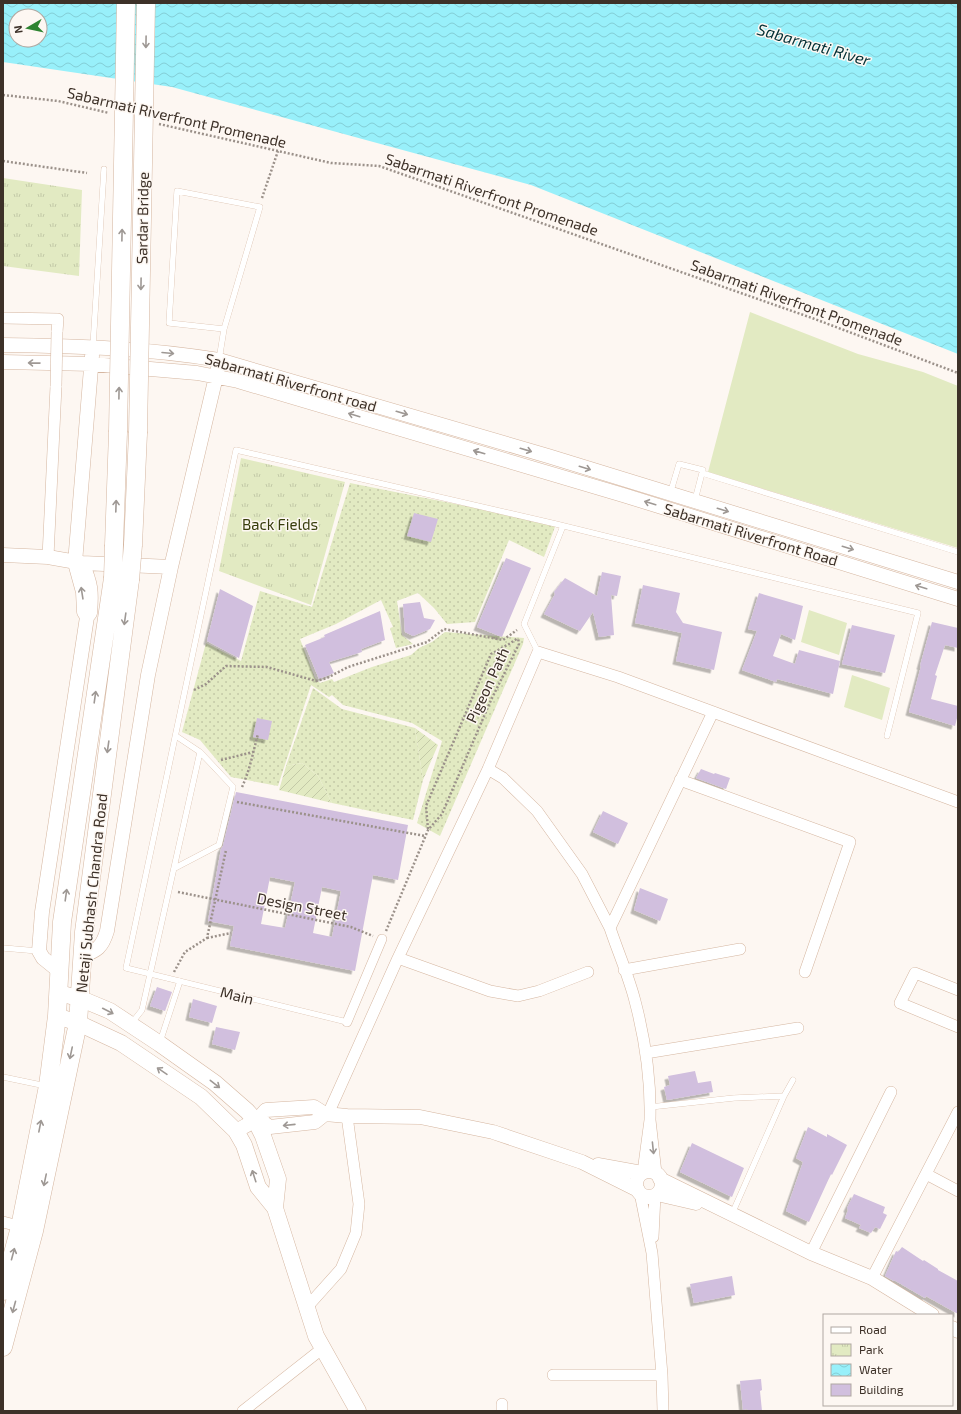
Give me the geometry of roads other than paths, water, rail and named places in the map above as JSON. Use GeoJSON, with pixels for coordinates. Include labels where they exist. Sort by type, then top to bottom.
{"type":"FeatureCollection","features":[{"type":"Feature","properties":{"kind":"main road","name":"Sardar Bridge"},"geometry":{"type":"LineString","coordinates":[[118,432],[126,3]]}},
{"type":"Feature","properties":{"kind":"main road","name":"Sardar Bridge"},"geometry":{"type":"LineString","coordinates":[[138,433],[146,3]]}},
{"type":"Feature","properties":{"kind":"main road","name":"Netaji Subhash Chandra Road"},"geometry":{"type":"LineString","coordinates":[[3,1347],[19,1227],[48,1086],[57,1016],[62,922],[113,578],[118,432]]}},
{"type":"Feature","properties":{"kind":"main road","name":"Netaji Subhash Chandra Road"},"geometry":{"type":"LineString","coordinates":[[3,1291],[19,1227],[78,1023],[81,957],[130,580],[138,433]]}},
{"type":"Feature","properties":{"kind":"main road"},"geometry":{"type":"LineString","coordinates":[[58,993],[79,998],[110,1011],[215,1083],[247,1111],[256,1120],[278,1179],[275,1208]]}},
{"type":"Feature","properties":{"kind":"main road"},"geometry":{"type":"LineString","coordinates":[[57,1016],[78,1023],[121,1043],[201,1097],[236,1131],[244,1145],[258,1187],[275,1208],[316,1336],[358,1411]]}},
{"type":"Feature","properties":{"kind":"street"},"geometry":{"type":"LineString","coordinates":[[3,318],[58,319],[48,557]]}},
{"type":"Feature","properties":{"kind":"street","name":"Sabarmati Riverfront road"},"geometry":{"type":"LineString","coordinates":[[3,345],[93,346],[190,355],[219,360],[548,456]]}},
{"type":"Feature","properties":{"kind":"street"},"geometry":{"type":"LineString","coordinates":[[59,971],[43,958],[39,951],[42,912],[87,617],[84,612],[79,563],[82,486],[89,379],[93,346]]}},
{"type":"Feature","properties":{"kind":"street"},"geometry":{"type":"LineString","coordinates":[[81,957],[97,950],[102,945],[107,931],[148,675],[171,567],[219,360]]}},
{"type":"Feature","properties":{"kind":"street","name":"Sabarmati Riverfront road"},"geometry":{"type":"LineString","coordinates":[[3,362],[92,364],[216,376],[238,381],[543,471]]}},
{"type":"Feature","properties":{"kind":"street"},"geometry":{"type":"LineString","coordinates":[[543,471],[548,456]]}},
{"type":"Feature","properties":{"kind":"street","name":"Sabarmati Riverfront Road"},"geometry":{"type":"LineString","coordinates":[[548,456],[958,582]]}},
{"type":"Feature","properties":{"kind":"street","name":"Sabarmati Riverfront Road"},"geometry":{"type":"LineString","coordinates":[[543,471],[958,599]]}},
{"type":"Feature","properties":{"kind":"street"},"geometry":{"type":"LineString","coordinates":[[3,555],[48,557],[79,563],[171,567]]}},
{"type":"Feature","properties":{"kind":"street"},"geometry":{"type":"LineString","coordinates":[[236,1131],[256,1120],[270,1127],[315,1122],[327,1114],[398,958],[488,769],[538,652],[618,677],[958,802]]}},
{"type":"Feature","properties":{"kind":"street"},"geometry":{"type":"LineString","coordinates":[[610,928],[713,712]]}},
{"type":"Feature","properties":{"kind":"street"},"geometry":{"type":"LineString","coordinates":[[488,769],[504,778],[538,811],[582,874],[610,928],[635,1000],[646,1053],[650,1107],[650,1174],[661,1187],[656,1194],[652,1253]]}},
{"type":"Feature","properties":{"kind":"street"},"geometry":{"type":"LineString","coordinates":[[680,780],[850,842],[805,972]]}},
{"type":"Feature","properties":{"kind":"street"},"geometry":{"type":"LineString","coordinates":[[347,1022],[382,939]]}},
{"type":"Feature","properties":{"kind":"street"},"geometry":{"type":"LineString","coordinates":[[624,970],[740,949]]}},
{"type":"Feature","properties":{"kind":"street"},"geometry":{"type":"LineString","coordinates":[[398,958],[490,991],[518,996],[539,991],[588,972]]}},
{"type":"Feature","properties":{"kind":"street"},"geometry":{"type":"LineString","coordinates":[[958,990],[915,973],[900,1003],[958,1027]]}},
{"type":"Feature","properties":{"kind":"street"},"geometry":{"type":"LineString","coordinates":[[646,1053],[798,1028]]}},
{"type":"Feature","properties":{"kind":"street"},"geometry":{"type":"LineString","coordinates":[[812,1253],[891,1092]]}},
{"type":"Feature","properties":{"kind":"street"},"geometry":{"type":"LineString","coordinates":[[872,1278],[958,1112]]}},
{"type":"Feature","properties":{"kind":"street"},"geometry":{"type":"LineString","coordinates":[[327,1114],[347,1116],[420,1117],[493,1132],[582,1162],[639,1191],[647,1197],[656,1194],[726,1211]]}},
{"type":"Feature","properties":{"kind":"street"},"geometry":{"type":"LineString","coordinates":[[307,1307],[341,1269],[356,1233],[359,1204],[347,1116]]}},
{"type":"Feature","properties":{"kind":"street"},"geometry":{"type":"LineString","coordinates":[[582,1162],[650,1174],[812,1253],[872,1278],[930,1314]]}},
{"type":"Feature","properties":{"kind":"street"},"geometry":{"type":"LineString","coordinates":[[650,1174],[639,1176],[636,1183],[652,1253],[662,1375],[663,1411]]}},
{"type":"Feature","properties":{"kind":"street"},"geometry":{"type":"LineString","coordinates":[[926,1174],[958,1191]]}},
{"type":"Feature","properties":{"kind":"street"},"geometry":{"type":"LineString","coordinates":[[243,1411],[323,1348]]}},
{"type":"Feature","properties":{"kind":"street"},"geometry":{"type":"LineString","coordinates":[[553,1375],[662,1375]]}},
{"type":"Feature","properties":{"kind":"lane"},"geometry":{"type":"LineString","coordinates":[[93,346],[104,169]]}},
{"type":"Feature","properties":{"kind":"lane"},"geometry":{"type":"LineString","coordinates":[[219,360],[224,329],[260,207],[177,191],[169,322],[224,329]]}},
{"type":"Feature","properties":{"kind":"lane"},"geometry":{"type":"LineString","coordinates":[[175,868],[219,845],[233,787],[200,752],[176,736],[236,450],[563,526],[918,612],[887,736]]}},
{"type":"Feature","properties":{"kind":"lane"},"geometry":{"type":"LineString","coordinates":[[670,494],[679,464],[703,470],[694,501]]}},
{"type":"Feature","properties":{"kind":"lane"},"geometry":{"type":"LineString","coordinates":[[702,473],[958,552]]}},
{"type":"Feature","properties":{"kind":"lane"},"geometry":{"type":"LineString","coordinates":[[538,652],[524,624],[563,526]]}},
{"type":"Feature","properties":{"kind":"lane","name":"Main"},"geometry":{"type":"LineString","coordinates":[[176,736],[126,968],[347,1022]]}},
{"type":"Feature","properties":{"kind":"lane"},"geometry":{"type":"LineString","coordinates":[[130,1025],[142,1010],[149,974],[170,891],[200,752]]}},
{"type":"Feature","properties":{"kind":"lane"},"geometry":{"type":"LineString","coordinates":[[3,948],[39,951]]}},
{"type":"Feature","properties":{"kind":"lane"},"geometry":{"type":"LineString","coordinates":[[160,1044],[180,981]]}},
{"type":"Feature","properties":{"kind":"lane"},"geometry":{"type":"LineString","coordinates":[[3,1077],[48,1086]]}},
{"type":"Feature","properties":{"kind":"lane"},"geometry":{"type":"LineString","coordinates":[[726,1211],[793,1080]]}},
{"type":"Feature","properties":{"kind":"lane"},"geometry":{"type":"LineString","coordinates":[[650,1107],[734,1098],[784,1096]]}},
{"type":"Feature","properties":{"kind":"water","name":"Sabarmati River"},"geometry":{"type":"Polygon","coordinates":[[[3,3],[958,3],[958,354],[531,185],[172,87],[3,62],[3,3]]]}},
{"type":"Feature","properties":{"kind":"park label","name":"Back Fields"},"geometry":{"type":"Point","coordinates":[280,524]}}]}
